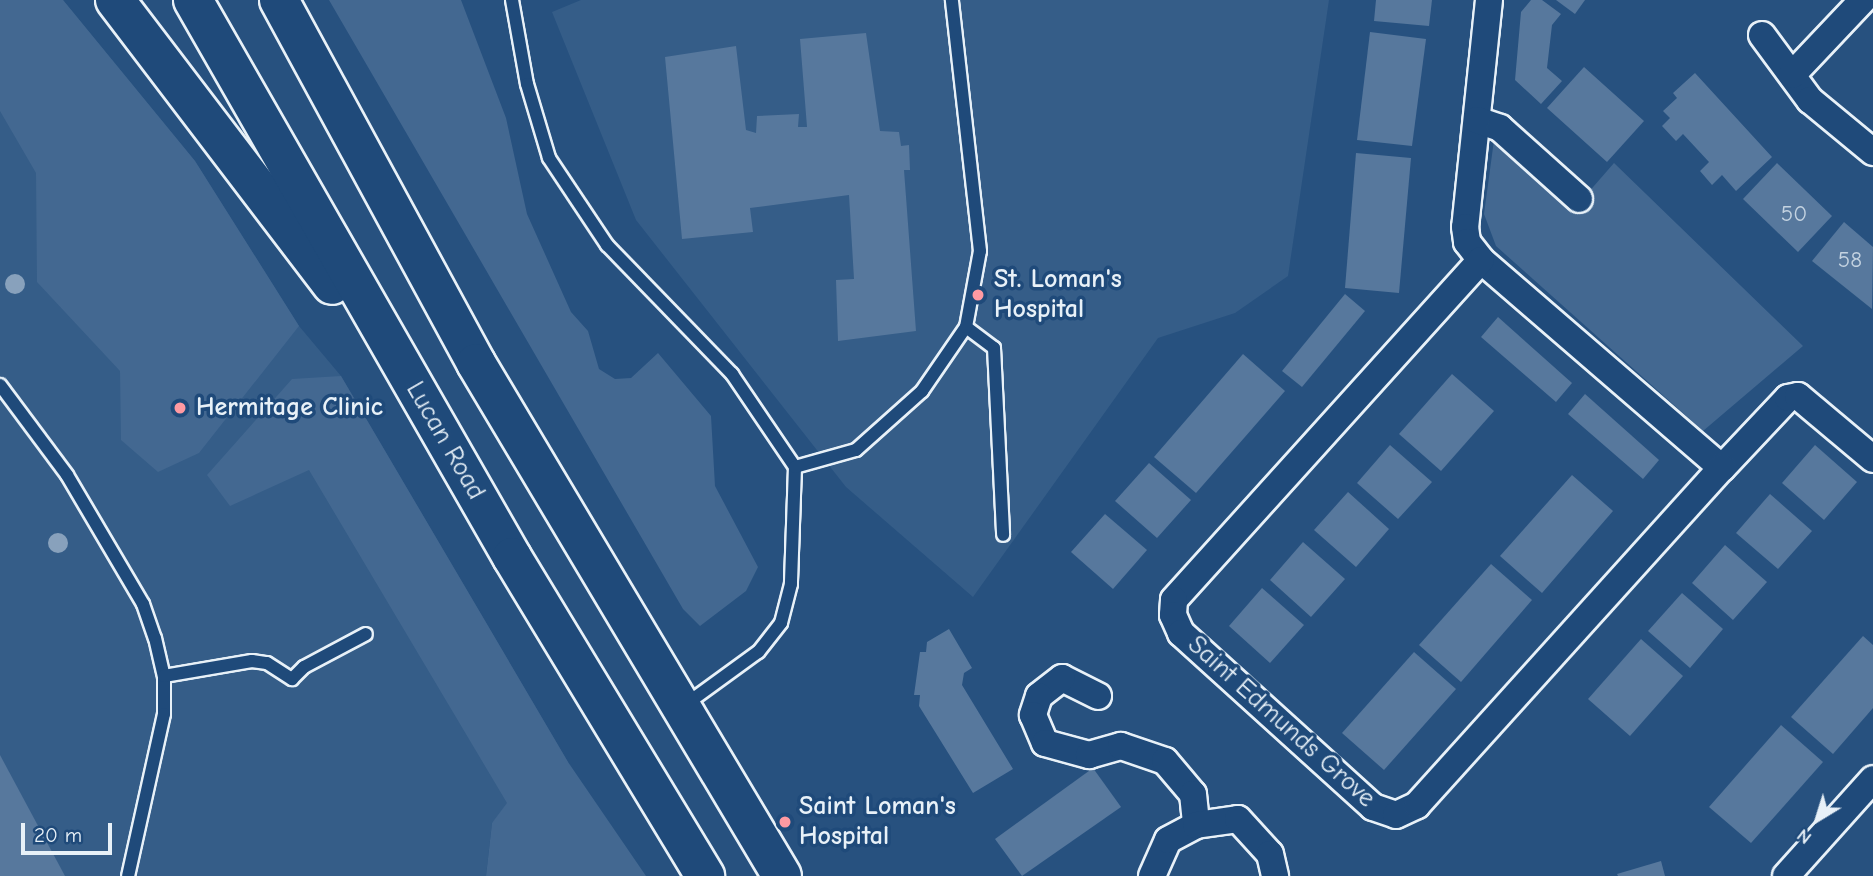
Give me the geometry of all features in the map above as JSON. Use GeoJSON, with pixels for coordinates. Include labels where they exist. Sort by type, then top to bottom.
{"type":"FeatureCollection","features":[{"type":"Feature","properties":{"kind":"highway"},"geometry":{"type":"LineString","coordinates":[[115,0],[223,136],[439,431]]}},
{"type":"Feature","properties":{"kind":"highway","name":"Lucan Road"},"geometry":{"type":"LineString","coordinates":[[193,0],[439,431],[705,876]]}},
{"type":"Feature","properties":{"kind":"highway"},"geometry":{"type":"LineString","coordinates":[[279,0],[476,363],[679,709],[782,876]]}},
{"type":"Feature","properties":{"kind":"street"},"geometry":{"type":"LineString","coordinates":[[1489,0],[1465,227],[1467,242],[1481,260],[1722,468]]}},
{"type":"Feature","properties":{"kind":"street"},"geometry":{"type":"LineString","coordinates":[[1792,75],[1863,0]]}},
{"type":"Feature","properties":{"kind":"street"},"geometry":{"type":"LineString","coordinates":[[1762,35],[1792,75],[1832,120],[1873,152]]}},
{"type":"Feature","properties":{"kind":"street"},"geometry":{"type":"LineString","coordinates":[[1477,120],[1500,128],[1579,199]]}},
{"type":"Feature","properties":{"kind":"street","name":"Saint Edmunds Grove"},"geometry":{"type":"LineString","coordinates":[[1481,260],[1174,600],[1173,615],[1181,633],[1373,807],[1396,815],[1417,806],[1788,398],[1798,396],[1873,459]]}},
{"type":"Feature","properties":{"kind":"street"},"geometry":{"type":"LineString","coordinates":[[1098,696],[1062,678],[1039,696],[1033,715],[1045,743],[1089,755],[1121,746],[1164,761],[1193,794],[1196,825]]}},
{"type":"Feature","properties":{"kind":"street"},"geometry":{"type":"LineString","coordinates":[[1786,876],[1873,779]]}},
{"type":"Feature","properties":{"kind":"street"},"geometry":{"type":"LineString","coordinates":[[1152,876],[1168,840],[1196,825],[1238,819],[1270,854],[1275,876]]}},
{"type":"Feature","properties":{"kind":"lane"},"geometry":{"type":"LineString","coordinates":[[512,0],[527,84],[549,158],[607,245],[732,373],[795,467],[791,584],[781,623],[758,652],[679,709]]}},
{"type":"Feature","properties":{"kind":"lane"},"geometry":{"type":"LineString","coordinates":[[795,467],[856,450],[922,391],[966,327],[980,251],[952,0]]}},
{"type":"Feature","properties":{"kind":"lane"},"geometry":{"type":"LineString","coordinates":[[966,327],[994,348],[1003,535]]}},
{"type":"Feature","properties":{"kind":"lane"},"geometry":{"type":"LineString","coordinates":[[0,385],[67,475],[143,604],[164,676],[164,714],[128,876]]}},
{"type":"Feature","properties":{"kind":"lane"},"geometry":{"type":"LineString","coordinates":[[164,676],[252,661],[267,663],[292,679],[304,667],[366,634]]}},
{"type":"Feature","properties":{"kind":"shaded area","name":"Hermitage Clinic"},"geometry":{"type":"Polygon","coordinates":[[[0,0],[63,0],[195,161],[299,326],[341,376],[568,762],[492,823],[486,876],[0,876],[0,0]]]}},
{"type":"Feature","properties":{"kind":"shaded area"},"geometry":{"type":"Polygon","coordinates":[[[0,0],[63,0],[195,161],[299,326],[199,453],[158,472],[121,440],[120,371],[37,282],[36,173],[0,111],[0,0]]]}},
{"type":"Feature","properties":{"kind":"shaded area"},"geometry":{"type":"Polygon","coordinates":[[[329,0],[461,0],[506,118],[527,214],[571,312],[588,331],[599,369],[615,379],[631,378],[658,353],[711,416],[715,486],[758,567],[746,591],[700,626],[683,609],[329,0]]]}},
{"type":"Feature","properties":{"kind":"shaded area","name":"St. Loman's Hospital"},"geometry":{"type":"Polygon","coordinates":[[[581,0],[1329,0],[1288,276],[1235,313],[1158,338],[973,597],[846,487],[636,220],[552,12],[581,0]]]}},
{"type":"Feature","properties":{"kind":"shaded area"},"geometry":{"type":"Polygon","coordinates":[[[1494,140],[1573,210],[1614,163],[1803,346],[1703,431],[1496,246],[1484,214],[1494,140]]]}},
{"type":"Feature","properties":{"kind":"shaded area"},"geometry":{"type":"Polygon","coordinates":[[[341,376],[568,762],[646,876],[486,876],[492,823],[507,803],[309,470],[230,506],[207,475],[292,379],[341,376]]]}},
{"type":"Feature","properties":{"kind":"building"},"geometry":{"type":"Polygon","coordinates":[[[1376,0],[1432,0],[1429,26],[1374,21],[1376,0]]]}},
{"type":"Feature","properties":{"kind":"building"},"geometry":{"type":"Polygon","coordinates":[[[1531,0],[1542,0],[1561,14],[1552,25],[1547,68],[1562,81],[1541,104],[1515,80],[1521,12],[1531,0]]]}},
{"type":"Feature","properties":{"kind":"building"},"geometry":{"type":"Polygon","coordinates":[[[1556,0],[1585,0],[1575,14],[1556,0]]]}},
{"type":"Feature","properties":{"kind":"building"},"geometry":{"type":"Polygon","coordinates":[[[1370,32],[1426,39],[1412,146],[1357,140],[1370,32]]]}},
{"type":"Feature","properties":{"kind":"building"},"geometry":{"type":"Polygon","coordinates":[[[866,33],[880,131],[899,132],[901,146],[909,145],[910,170],[904,170],[916,331],[838,341],[836,280],[854,279],[849,195],[750,208],[753,232],[682,239],[665,57],[736,46],[746,130],[756,133],[757,116],[799,114],[798,127],[807,127],[800,39],[866,33]]]}},
{"type":"Feature","properties":{"kind":"building"},"geometry":{"type":"Polygon","coordinates":[[[1584,67],[1644,121],[1607,162],[1547,108],[1584,67]]]}},
{"type":"Feature","properties":{"kind":"building"},"geometry":{"type":"Polygon","coordinates":[[[1695,73],[1772,157],[1736,191],[1722,175],[1712,185],[1700,171],[1709,162],[1683,134],[1676,141],[1662,126],[1670,118],[1663,111],[1677,98],[1673,93],[1695,73]]]}},
{"type":"Feature","properties":{"kind":"building"},"geometry":{"type":"Polygon","coordinates":[[[1356,153],[1411,158],[1399,293],[1345,288],[1356,153]]]}},
{"type":"Feature","properties":{"kind":"building"},"geometry":{"type":"Polygon","coordinates":[[[1777,163],[1832,216],[1798,252],[1743,199],[1777,163]]]}},
{"type":"Feature","properties":{"kind":"building"},"geometry":{"type":"Polygon","coordinates":[[[1844,222],[1873,247],[1872,309],[1812,261],[1844,222]]]}},
{"type":"Feature","properties":{"kind":"building"},"geometry":{"type":"Polygon","coordinates":[[[1345,294],[1365,311],[1302,387],[1282,371],[1345,294]]]}},
{"type":"Feature","properties":{"kind":"building"},"geometry":{"type":"Polygon","coordinates":[[[1498,317],[1572,383],[1556,402],[1481,337],[1498,317]]]}},
{"type":"Feature","properties":{"kind":"building"},"geometry":{"type":"Polygon","coordinates":[[[1243,354],[1285,391],[1196,493],[1154,457],[1243,354]]]}},
{"type":"Feature","properties":{"kind":"building"},"geometry":{"type":"Polygon","coordinates":[[[1452,374],[1494,411],[1441,471],[1399,434],[1452,374]]]}},
{"type":"Feature","properties":{"kind":"building"},"geometry":{"type":"Polygon","coordinates":[[[1585,394],[1659,460],[1643,479],[1568,414],[1585,394]]]}},
{"type":"Feature","properties":{"kind":"building"},"geometry":{"type":"Polygon","coordinates":[[[1390,445],[1432,482],[1398,519],[1357,483],[1390,445]]]}},
{"type":"Feature","properties":{"kind":"building"},"geometry":{"type":"Polygon","coordinates":[[[1815,445],[1857,482],[1824,520],[1782,483],[1815,445]]]}},
{"type":"Feature","properties":{"kind":"building"},"geometry":{"type":"Polygon","coordinates":[[[1149,463],[1191,500],[1157,538],[1115,501],[1149,463]]]}},
{"type":"Feature","properties":{"kind":"building"},"geometry":{"type":"Polygon","coordinates":[[[1572,475],[1613,511],[1542,593],[1500,556],[1572,475]]]}},
{"type":"Feature","properties":{"kind":"building"},"geometry":{"type":"Polygon","coordinates":[[[1348,492],[1389,529],[1356,567],[1314,530],[1348,492]]]}},
{"type":"Feature","properties":{"kind":"building"},"geometry":{"type":"Polygon","coordinates":[[[1770,494],[1812,531],[1778,569],[1736,533],[1770,494]]]}},
{"type":"Feature","properties":{"kind":"building"},"geometry":{"type":"Polygon","coordinates":[[[1105,514],[1147,550],[1113,589],[1071,552],[1105,514]]]}},
{"type":"Feature","properties":{"kind":"building"},"geometry":{"type":"Polygon","coordinates":[[[1303,542],[1345,579],[1311,617],[1270,580],[1303,542]]]}},
{"type":"Feature","properties":{"kind":"building"},"geometry":{"type":"Polygon","coordinates":[[[1725,545],[1767,582],[1733,620],[1692,583],[1725,545]]]}},
{"type":"Feature","properties":{"kind":"building"},"geometry":{"type":"Polygon","coordinates":[[[1491,564],[1532,600],[1461,682],[1419,645],[1491,564]]]}},
{"type":"Feature","properties":{"kind":"building"},"geometry":{"type":"Polygon","coordinates":[[[1262,588],[1304,625],[1270,663],[1229,626],[1262,588]]]}},
{"type":"Feature","properties":{"kind":"building"},"geometry":{"type":"Polygon","coordinates":[[[1682,593],[1723,629],[1690,668],[1648,631],[1682,593]]]}},
{"type":"Feature","properties":{"kind":"building"},"geometry":{"type":"Polygon","coordinates":[[[949,629],[972,668],[964,673],[962,685],[1013,769],[973,793],[919,706],[920,695],[914,695],[920,652],[926,652],[927,642],[949,629]]]}},
{"type":"Feature","properties":{"kind":"building"},"geometry":{"type":"Polygon","coordinates":[[[1863,636],[1873,645],[1873,708],[1833,754],[1791,717],[1863,636]]]}},
{"type":"Feature","properties":{"kind":"building"},"geometry":{"type":"Polygon","coordinates":[[[1641,639],[1683,676],[1630,736],[1588,699],[1641,639]]]}},
{"type":"Feature","properties":{"kind":"building"},"geometry":{"type":"Polygon","coordinates":[[[1414,652],[1456,689],[1384,770],[1342,733],[1414,652]]]}},
{"type":"Feature","properties":{"kind":"building"},"geometry":{"type":"Polygon","coordinates":[[[1781,725],[1823,762],[1751,843],[1709,807],[1781,725]]]}},
{"type":"Feature","properties":{"kind":"building"},"geometry":{"type":"Polygon","coordinates":[[[0,755],[65,876],[0,876],[0,755]]]}},
{"type":"Feature","properties":{"kind":"building"},"geometry":{"type":"Polygon","coordinates":[[[1093,768],[1121,807],[1022,876],[995,839],[1093,768]]]}},
{"type":"Feature","properties":{"kind":"building"},"geometry":{"type":"Polygon","coordinates":[[[1661,861],[1665,876],[1617,874],[1661,861]]]}},
{"type":"Feature","properties":{"kind":"place","name":"St. Loman's Hospital"},"geometry":{"type":"Point","coordinates":[978,295]}},
{"type":"Feature","properties":{"kind":"place","name":"Hermitage Clinic"},"geometry":{"type":"Point","coordinates":[180,408]}},
{"type":"Feature","properties":{"kind":"place","name":"Saint Loman's Hospital"},"geometry":{"type":"Point","coordinates":[785,822]}}]}
